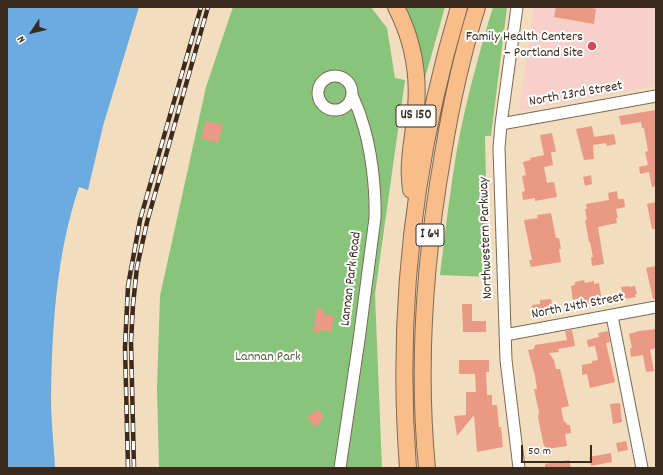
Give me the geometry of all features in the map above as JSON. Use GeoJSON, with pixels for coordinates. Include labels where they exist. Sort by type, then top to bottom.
{"type":"FeatureCollection","features":[{"type":"Feature","properties":{"kind":"highway","name":"US 150"},"geometry":{"type":"LineString","coordinates":[[396,7],[406,29],[412,49],[417,84],[410,164],[413,227]]}},
{"type":"Feature","properties":{"kind":"highway","name":"I 64"},"geometry":{"type":"LineString","coordinates":[[408,468],[405,399],[405,324],[413,227],[427,135],[441,74],[460,7]]}},
{"type":"Feature","properties":{"kind":"highway","name":"I 64"},"geometry":{"type":"LineString","coordinates":[[427,468],[423,385],[424,324],[428,258],[435,198],[450,111],[478,7]]}},
{"type":"Feature","properties":{"kind":"street","name":"Northwestern Parkway"},"geometry":{"type":"LineString","coordinates":[[517,7],[499,148],[506,360],[519,468]]}},
{"type":"Feature","properties":{"kind":"street","name":"Lannan Park Road"},"geometry":{"type":"LineString","coordinates":[[340,468],[359,340],[376,198],[368,144],[361,118],[352,95]]}},
{"type":"Feature","properties":{"kind":"street","name":"North 23rd Street"},"geometry":{"type":"LineString","coordinates":[[501,124],[656,96]]}},
{"type":"Feature","properties":{"kind":"street","name":"North 24th Street"},"geometry":{"type":"LineString","coordinates":[[505,335],[656,307]]}},
{"type":"Feature","properties":{"kind":"street"},"geometry":{"type":"LineString","coordinates":[[612,316],[642,468]]}},
{"type":"Feature","properties":{"kind":"shaded area","name":"Family Health Centers – Portland Site"},"geometry":{"type":"Polygon","coordinates":[[[534,7],[656,7],[656,86],[519,111],[534,7]]]}},
{"type":"Feature","properties":{"kind":"green space","name":"Lannan Park"},"geometry":{"type":"Polygon","coordinates":[[[233,7],[371,7],[387,28],[395,78],[405,80],[375,294],[382,468],[159,468],[157,389],[160,296],[206,87],[233,7]]]}},
{"type":"Feature","properties":{"kind":"green space"},"geometry":{"type":"Polygon","coordinates":[[[403,7],[445,7],[425,78],[422,82],[403,7]]]}},
{"type":"Feature","properties":{"kind":"green space"},"geometry":{"type":"Polygon","coordinates":[[[493,7],[507,7],[491,136],[485,136],[488,277],[440,275],[457,149],[473,77],[493,7]]]}},
{"type":"Feature","properties":{"kind":"water"},"geometry":{"type":"Polygon","coordinates":[[[7,7],[139,7],[103,126],[88,190],[79,187],[71,213],[60,265],[54,318],[51,407],[55,468],[7,468],[7,7]]]}},
{"type":"Feature","properties":{"kind":"building"},"geometry":{"type":"Polygon","coordinates":[[[556,7],[592,7],[596,9],[594,24],[554,17],[556,7]]]}},
{"type":"Feature","properties":{"kind":"building"},"geometry":{"type":"Polygon","coordinates":[[[656,110],[656,186],[652,187],[649,172],[640,174],[639,167],[648,165],[645,152],[648,151],[644,128],[642,128],[641,122],[621,125],[619,116],[656,110]]]}},
{"type":"Feature","properties":{"kind":"building"},"geometry":{"type":"Polygon","coordinates":[[[206,121],[223,125],[218,143],[201,138],[206,121]]]}},
{"type":"Feature","properties":{"kind":"building"},"geometry":{"type":"Polygon","coordinates":[[[592,126],[594,137],[614,134],[616,144],[607,146],[606,143],[593,145],[594,159],[584,160],[576,129],[592,126]]]}},
{"type":"Feature","properties":{"kind":"building"},"geometry":{"type":"Polygon","coordinates":[[[552,133],[556,152],[551,152],[553,165],[544,167],[547,183],[554,182],[557,197],[535,201],[535,198],[523,200],[522,192],[525,191],[522,176],[526,175],[523,162],[531,160],[530,158],[544,155],[540,135],[552,133]]]}},
{"type":"Feature","properties":{"kind":"building"},"geometry":{"type":"Polygon","coordinates":[[[591,175],[592,184],[585,186],[583,177],[591,175]]]}},
{"type":"Feature","properties":{"kind":"building"},"geometry":{"type":"Polygon","coordinates":[[[617,191],[618,199],[624,199],[625,207],[616,209],[618,218],[616,218],[617,223],[598,227],[604,264],[592,266],[591,257],[593,257],[585,220],[587,220],[585,209],[587,209],[586,204],[609,200],[608,193],[617,191]]]}},
{"type":"Feature","properties":{"kind":"building"},"geometry":{"type":"Polygon","coordinates":[[[656,202],[656,229],[652,229],[647,204],[656,202]]]}},
{"type":"Feature","properties":{"kind":"building"},"geometry":{"type":"Polygon","coordinates":[[[551,213],[556,238],[559,238],[561,262],[531,267],[529,260],[532,260],[524,220],[538,218],[537,215],[551,213]]]}},
{"type":"Feature","properties":{"kind":"building"},"geometry":{"type":"Polygon","coordinates":[[[656,266],[656,299],[653,299],[646,268],[656,266]]]}},
{"type":"Feature","properties":{"kind":"building"},"geometry":{"type":"Polygon","coordinates":[[[584,280],[585,283],[594,281],[594,284],[599,283],[602,302],[580,306],[580,309],[571,311],[569,303],[573,302],[571,286],[575,285],[575,282],[584,280]]]}},
{"type":"Feature","properties":{"kind":"building"},"geometry":{"type":"Polygon","coordinates":[[[635,286],[637,294],[635,294],[636,297],[624,299],[621,287],[635,286]]]}},
{"type":"Feature","properties":{"kind":"building"},"geometry":{"type":"Polygon","coordinates":[[[551,299],[553,309],[546,310],[547,314],[532,316],[532,305],[540,304],[540,300],[551,299]]]}},
{"type":"Feature","properties":{"kind":"building"},"geometry":{"type":"Polygon","coordinates":[[[462,304],[472,304],[472,321],[486,321],[486,332],[463,332],[462,304]]]}},
{"type":"Feature","properties":{"kind":"building"},"geometry":{"type":"Polygon","coordinates":[[[317,308],[323,309],[323,314],[334,316],[331,332],[320,330],[320,333],[313,332],[317,308]]]}},
{"type":"Feature","properties":{"kind":"building"},"geometry":{"type":"Polygon","coordinates":[[[656,329],[656,348],[650,350],[654,371],[646,372],[643,355],[631,357],[630,348],[632,348],[629,334],[656,329]]]}},
{"type":"Feature","properties":{"kind":"building"},"geometry":{"type":"Polygon","coordinates":[[[572,330],[575,346],[558,349],[559,352],[549,353],[554,360],[556,369],[560,369],[569,406],[561,408],[564,422],[566,422],[567,425],[570,425],[571,433],[565,434],[567,446],[546,449],[546,446],[544,447],[538,417],[539,412],[534,389],[537,389],[535,376],[528,350],[534,349],[535,345],[567,340],[565,331],[572,330]]]}},
{"type":"Feature","properties":{"kind":"building"},"geometry":{"type":"Polygon","coordinates":[[[608,331],[610,342],[606,343],[615,382],[590,388],[587,374],[582,375],[582,365],[598,360],[595,346],[588,347],[587,340],[599,337],[598,333],[608,331]]]}},
{"type":"Feature","properties":{"kind":"building"},"geometry":{"type":"Polygon","coordinates":[[[459,360],[489,360],[489,372],[486,372],[487,395],[492,395],[492,405],[497,405],[503,447],[477,452],[474,415],[457,436],[454,416],[466,415],[466,392],[476,392],[475,374],[459,374],[459,360]]]}},
{"type":"Feature","properties":{"kind":"building"},"geometry":{"type":"Polygon","coordinates":[[[620,403],[622,422],[613,424],[610,404],[620,403]]]}},
{"type":"Feature","properties":{"kind":"building"},"geometry":{"type":"Polygon","coordinates":[[[318,409],[324,416],[322,418],[323,420],[315,427],[307,418],[318,409]]]}},
{"type":"Feature","properties":{"kind":"building"},"geometry":{"type":"Polygon","coordinates":[[[626,441],[628,450],[618,452],[616,443],[626,441]]]}},
{"type":"Feature","properties":{"kind":"building"},"geometry":{"type":"Polygon","coordinates":[[[611,453],[612,462],[591,466],[589,457],[611,453]]]}},
{"type":"Feature","properties":{"kind":"building"},"geometry":{"type":"Polygon","coordinates":[[[569,460],[571,468],[545,468],[545,464],[569,460]]]}},
{"type":"Feature","properties":{"kind":"railway"},"geometry":{"type":"LineString","coordinates":[[128,468],[125,347],[128,286],[140,220],[201,7]]}},
{"type":"Feature","properties":{"kind":"railway"},"geometry":{"type":"LineString","coordinates":[[134,468],[131,342],[137,267],[147,222],[208,7]]}},
{"type":"Feature","properties":{"kind":"place","name":"Family Health Centers – Portland Site"},"geometry":{"type":"Point","coordinates":[592,46]}}]}
